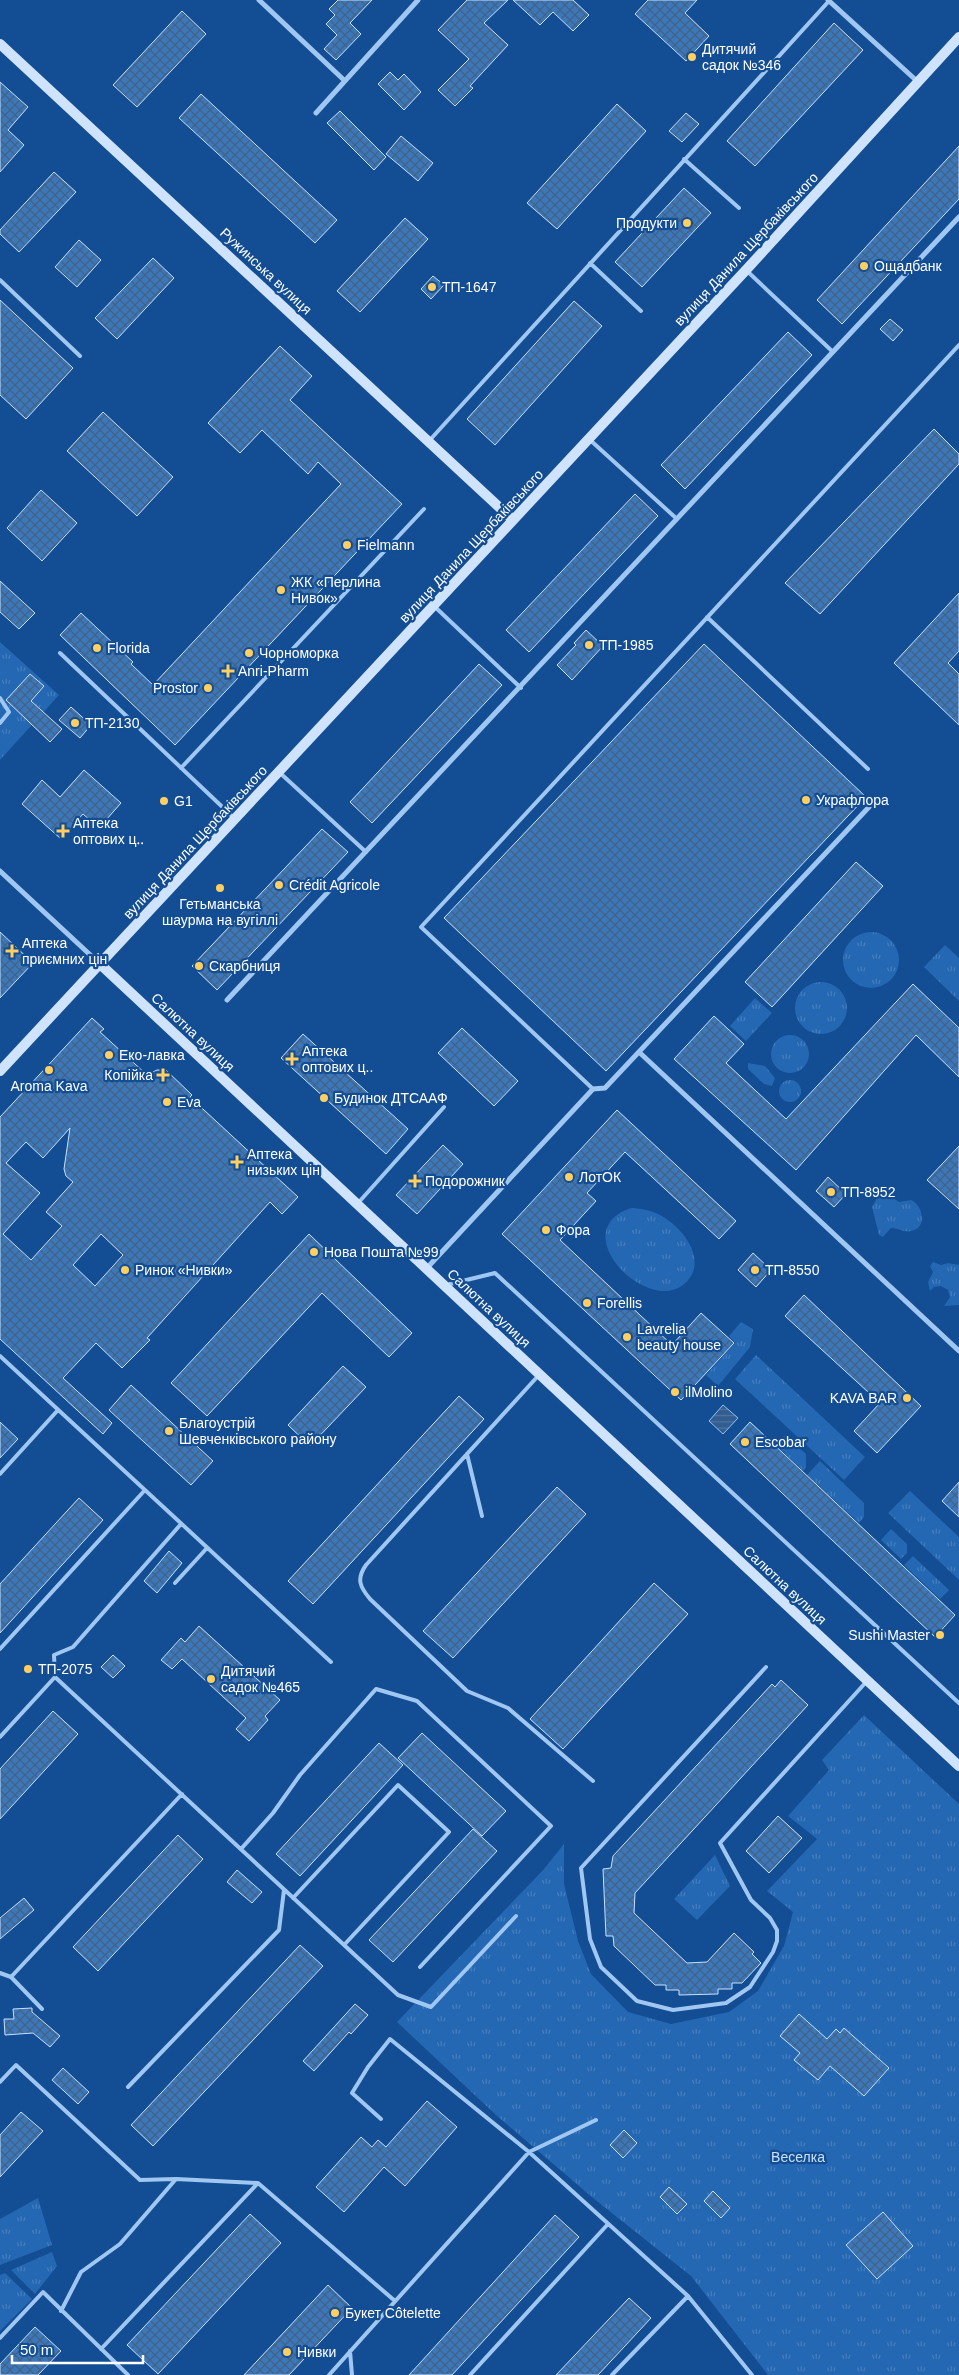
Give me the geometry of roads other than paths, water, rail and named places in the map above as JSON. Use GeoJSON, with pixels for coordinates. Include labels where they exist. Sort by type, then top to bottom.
{"type":"FeatureCollection","features":[{"type":"Feature","properties":{"kind":"street"},"geometry":{"type":"LineString","coordinates":[[258,0],[345,81]]}},
{"type":"Feature","properties":{"kind":"street"},"geometry":{"type":"LineString","coordinates":[[316,113],[418,0]]}},
{"type":"Feature","properties":{"kind":"street"},"geometry":{"type":"LineString","coordinates":[[828,0],[918,82]]}},
{"type":"Feature","properties":{"kind":"street","name":"вулиця Данила Щербаківського"},"geometry":{"type":"LineString","coordinates":[[0,1071],[746,270],[959,37]]}},
{"type":"Feature","properties":{"kind":"street","name":"Ружинська вулиця"},"geometry":{"type":"LineString","coordinates":[[1,48],[513,520]]}},
{"type":"Feature","properties":{"kind":"street"},"geometry":{"type":"LineString","coordinates":[[227,1000],[521,688],[959,217]]}},
{"type":"Feature","properties":{"kind":"street"},"geometry":{"type":"LineString","coordinates":[[426,1269],[593,1089],[605,1088],[640,1052],[869,807]]}},
{"type":"Feature","properties":{"kind":"street","name":"Салютна вулиця"},"geometry":{"type":"LineString","coordinates":[[0,871],[959,1766]]}},
{"type":"Feature","properties":{"kind":"street"},"geometry":{"type":"LineString","coordinates":[[640,1052],[959,1351]]}},
{"type":"Feature","properties":{"kind":"lane"},"geometry":{"type":"LineString","coordinates":[[429,441],[828,0]]}},
{"type":"Feature","properties":{"kind":"lane"},"geometry":{"type":"LineString","coordinates":[[684,158],[740,208]]}},
{"type":"Feature","properties":{"kind":"lane"},"geometry":{"type":"LineString","coordinates":[[590,263],[641,311]]}},
{"type":"Feature","properties":{"kind":"lane"},"geometry":{"type":"LineString","coordinates":[[746,270],[833,352]]}},
{"type":"Feature","properties":{"kind":"lane"},"geometry":{"type":"LineString","coordinates":[[0,280],[80,356]]}},
{"type":"Feature","properties":{"kind":"lane"},"geometry":{"type":"LineString","coordinates":[[593,1089],[421,927],[959,345]]}},
{"type":"Feature","properties":{"kind":"lane"},"geometry":{"type":"LineString","coordinates":[[589,439],[677,519]]}},
{"type":"Feature","properties":{"kind":"lane"},"geometry":{"type":"LineString","coordinates":[[181,768],[424,509]]}},
{"type":"Feature","properties":{"kind":"lane"},"geometry":{"type":"LineString","coordinates":[[434,606],[521,688]]}},
{"type":"Feature","properties":{"kind":"lane"},"geometry":{"type":"LineString","coordinates":[[707,617],[868,769]]}},
{"type":"Feature","properties":{"kind":"lane"},"geometry":{"type":"LineString","coordinates":[[60,653],[235,819]]}},
{"type":"Feature","properties":{"kind":"lane"},"geometry":{"type":"LineString","coordinates":[[0,698],[9,712],[0,723]]}},
{"type":"Feature","properties":{"kind":"lane"},"geometry":{"type":"LineString","coordinates":[[279,772],[366,852]]}},
{"type":"Feature","properties":{"kind":"lane"},"geometry":{"type":"LineString","coordinates":[[357,1204],[444,1107]]}},
{"type":"Feature","properties":{"kind":"lane"},"geometry":{"type":"LineString","coordinates":[[444,1286],[496,1273],[959,1702]]}},
{"type":"Feature","properties":{"kind":"lane"},"geometry":{"type":"LineString","coordinates":[[0,1356],[331,1662]]}},
{"type":"Feature","properties":{"kind":"lane"},"geometry":{"type":"LineString","coordinates":[[540,1375],[366,1565],[360,1573],[359,1582],[370,1599],[467,1691],[508,1708],[593,1781]]}},
{"type":"Feature","properties":{"kind":"lane"},"geometry":{"type":"LineString","coordinates":[[0,1474],[58,1410]]}},
{"type":"Feature","properties":{"kind":"lane"},"geometry":{"type":"LineString","coordinates":[[467,1454],[482,1516]]}},
{"type":"Feature","properties":{"kind":"lane"},"geometry":{"type":"LineString","coordinates":[[0,1649],[145,1490]]}},
{"type":"Feature","properties":{"kind":"lane"},"geometry":{"type":"LineString","coordinates":[[181,1524],[73,1647],[54,1655],[56,1677],[398,1995],[432,2007],[516,1916]]}},
{"type":"Feature","properties":{"kind":"lane"},"geometry":{"type":"LineString","coordinates":[[175,1583],[207,1548]]}},
{"type":"Feature","properties":{"kind":"lane"},"geometry":{"type":"LineString","coordinates":[[766,1667],[581,1868],[590,1939],[601,1967],[637,2001],[673,2010],[726,2003],[750,1987],[773,1952],[777,1941],[777,1930],[770,1918],[752,1900],[720,1843],[868,1681]]}},
{"type":"Feature","properties":{"kind":"lane"},"geometry":{"type":"LineString","coordinates":[[0,1737],[56,1677]]}},
{"type":"Feature","properties":{"kind":"lane"},"geometry":{"type":"LineString","coordinates":[[241,1849],[273,1813],[300,1776],[376,1689],[418,1701],[551,1826],[420,1966]]}},
{"type":"Feature","properties":{"kind":"lane"},"geometry":{"type":"LineString","coordinates":[[293,1898],[398,1785],[449,1832],[344,1945]]}},
{"type":"Feature","properties":{"kind":"lane"},"geometry":{"type":"LineString","coordinates":[[11,1977],[182,1794]]}},
{"type":"Feature","properties":{"kind":"lane"},"geometry":{"type":"LineString","coordinates":[[128,2087],[279,1930],[284,1890]]}},
{"type":"Feature","properties":{"kind":"lane"},"geometry":{"type":"LineString","coordinates":[[0,1973],[11,1977],[42,2009]]}},
{"type":"Feature","properties":{"kind":"lane"},"geometry":{"type":"LineString","coordinates":[[381,2119],[352,2093],[368,2067],[390,2039],[529,2152],[688,2296],[752,2375]]}},
{"type":"Feature","properties":{"kind":"lane"},"geometry":{"type":"LineString","coordinates":[[0,2082],[16,2065],[140,2180],[176,2179],[258,2183],[395,2301]]}},
{"type":"Feature","properties":{"kind":"lane"},"geometry":{"type":"LineString","coordinates":[[328,2375],[529,2152],[596,2120]]}},
{"type":"Feature","properties":{"kind":"lane"},"geometry":{"type":"LineString","coordinates":[[61,2311],[80,2272],[120,2244],[176,2179]]}},
{"type":"Feature","properties":{"kind":"lane"},"geometry":{"type":"LineString","coordinates":[[101,2349],[258,2183]]}},
{"type":"Feature","properties":{"kind":"lane"},"geometry":{"type":"LineString","coordinates":[[470,2375],[608,2224]]}},
{"type":"Feature","properties":{"kind":"lane"},"geometry":{"type":"LineString","coordinates":[[0,2338],[43,2292],[128,2375]]}},
{"type":"Feature","properties":{"kind":"lane"},"geometry":{"type":"LineString","coordinates":[[612,2375],[688,2296]]}},
{"type":"Feature","properties":{"kind":"lane"},"geometry":{"type":"LineString","coordinates":[[350,2351],[352,2375]]}},
{"type":"Feature","properties":{"kind":"place","name":"Дитячий садок №346"},"geometry":{"type":"Point","coordinates":[692,57]}},
{"type":"Feature","properties":{"kind":"place","name":"Продукти"},"geometry":{"type":"Point","coordinates":[687,223]}},
{"type":"Feature","properties":{"kind":"place","name":"Ощадбанк"},"geometry":{"type":"Point","coordinates":[864,266]}},
{"type":"Feature","properties":{"kind":"place","name":"ТП-1647"},"geometry":{"type":"Point","coordinates":[432,287]}},
{"type":"Feature","properties":{"kind":"place","name":"Fielmann"},"geometry":{"type":"Point","coordinates":[347,545]}},
{"type":"Feature","properties":{"kind":"place","name":"ЖК «Перлина Нивок»"},"geometry":{"type":"Point","coordinates":[281,590]}},
{"type":"Feature","properties":{"kind":"place","name":"ТП-1985"},"geometry":{"type":"Point","coordinates":[589,645]}},
{"type":"Feature","properties":{"kind":"place","name":"Florida"},"geometry":{"type":"Point","coordinates":[97,648]}},
{"type":"Feature","properties":{"kind":"place","name":"Чорноморка"},"geometry":{"type":"Point","coordinates":[249,653]}},
{"type":"Feature","properties":{"kind":"place","name":"Anri-Pharm"},"geometry":{"type":"Point","coordinates":[228,671]}},
{"type":"Feature","properties":{"kind":"place","name":"Prostor"},"geometry":{"type":"Point","coordinates":[208,688]}},
{"type":"Feature","properties":{"kind":"place","name":"ТП-2130"},"geometry":{"type":"Point","coordinates":[75,723]}},
{"type":"Feature","properties":{"kind":"place","name":"Украфлора"},"geometry":{"type":"Point","coordinates":[806,800]}},
{"type":"Feature","properties":{"kind":"place","name":"G1"},"geometry":{"type":"Point","coordinates":[164,801]}},
{"type":"Feature","properties":{"kind":"place","name":"Аптека оптових ц‥"},"geometry":{"type":"Point","coordinates":[63,831]}},
{"type":"Feature","properties":{"kind":"place","name":"Crédit Agricole"},"geometry":{"type":"Point","coordinates":[279,885]}},
{"type":"Feature","properties":{"kind":"place","name":"Гетьманська шаурма на вугіллі"},"geometry":{"type":"Point","coordinates":[220,888]}},
{"type":"Feature","properties":{"kind":"place","name":"Аптека приємних цін"},"geometry":{"type":"Point","coordinates":[12,951]}},
{"type":"Feature","properties":{"kind":"place","name":"Скарбниця"},"geometry":{"type":"Point","coordinates":[199,966]}},
{"type":"Feature","properties":{"kind":"place","name":"Еко-лавка"},"geometry":{"type":"Point","coordinates":[109,1055]}},
{"type":"Feature","properties":{"kind":"place","name":"Аптека оптових ц.."},"geometry":{"type":"Point","coordinates":[292,1059]}},
{"type":"Feature","properties":{"kind":"place","name":"Aroma Kava"},"geometry":{"type":"Point","coordinates":[49,1070]}},
{"type":"Feature","properties":{"kind":"place","name":"Копійка"},"geometry":{"type":"Point","coordinates":[163,1075]}},
{"type":"Feature","properties":{"kind":"place","name":"Будинок ДТСААФ"},"geometry":{"type":"Point","coordinates":[324,1098]}},
{"type":"Feature","properties":{"kind":"place","name":"Eva"},"geometry":{"type":"Point","coordinates":[167,1102]}},
{"type":"Feature","properties":{"kind":"place","name":"Аптека низьких цін"},"geometry":{"type":"Point","coordinates":[237,1162]}},
{"type":"Feature","properties":{"kind":"place","name":"ЛотОК"},"geometry":{"type":"Point","coordinates":[569,1177]}},
{"type":"Feature","properties":{"kind":"place","name":"Подорожник"},"geometry":{"type":"Point","coordinates":[415,1181]}},
{"type":"Feature","properties":{"kind":"place","name":"ТП-8952"},"geometry":{"type":"Point","coordinates":[831,1192]}},
{"type":"Feature","properties":{"kind":"place","name":"Фора"},"geometry":{"type":"Point","coordinates":[546,1230]}},
{"type":"Feature","properties":{"kind":"place","name":"Нова Пошта №99"},"geometry":{"type":"Point","coordinates":[314,1252]}},
{"type":"Feature","properties":{"kind":"place","name":"Ринок «Нивки»"},"geometry":{"type":"Point","coordinates":[125,1270]}},
{"type":"Feature","properties":{"kind":"place","name":"ТП-8550"},"geometry":{"type":"Point","coordinates":[755,1270]}},
{"type":"Feature","properties":{"kind":"place","name":"Forellis"},"geometry":{"type":"Point","coordinates":[587,1303]}},
{"type":"Feature","properties":{"kind":"place","name":"Lavrelia beauty house"},"geometry":{"type":"Point","coordinates":[627,1337]}},
{"type":"Feature","properties":{"kind":"place","name":"ilMolino"},"geometry":{"type":"Point","coordinates":[675,1392]}},
{"type":"Feature","properties":{"kind":"place","name":"KAVA BAR"},"geometry":{"type":"Point","coordinates":[907,1398]}},
{"type":"Feature","properties":{"kind":"place","name":"Благоустрій Шевченківського району"},"geometry":{"type":"Point","coordinates":[169,1431]}},
{"type":"Feature","properties":{"kind":"place","name":"Escobar"},"geometry":{"type":"Point","coordinates":[745,1442]}},
{"type":"Feature","properties":{"kind":"place","name":"Sushi Master"},"geometry":{"type":"Point","coordinates":[940,1635]}},
{"type":"Feature","properties":{"kind":"place","name":"ТП-2075"},"geometry":{"type":"Point","coordinates":[28,1669]}},
{"type":"Feature","properties":{"kind":"place","name":"Дитячий садок №465"},"geometry":{"type":"Point","coordinates":[211,1679]}},
{"type":"Feature","properties":{"kind":"place","name":"Букет Côtelette"},"geometry":{"type":"Point","coordinates":[335,2313]}},
{"type":"Feature","properties":{"kind":"place","name":"Нивки"},"geometry":{"type":"Point","coordinates":[287,2352]}},
{"type":"Feature","properties":{"kind":"park label","name":"Веселка"},"geometry":{"type":"Point","coordinates":[798,2157]}}]}
